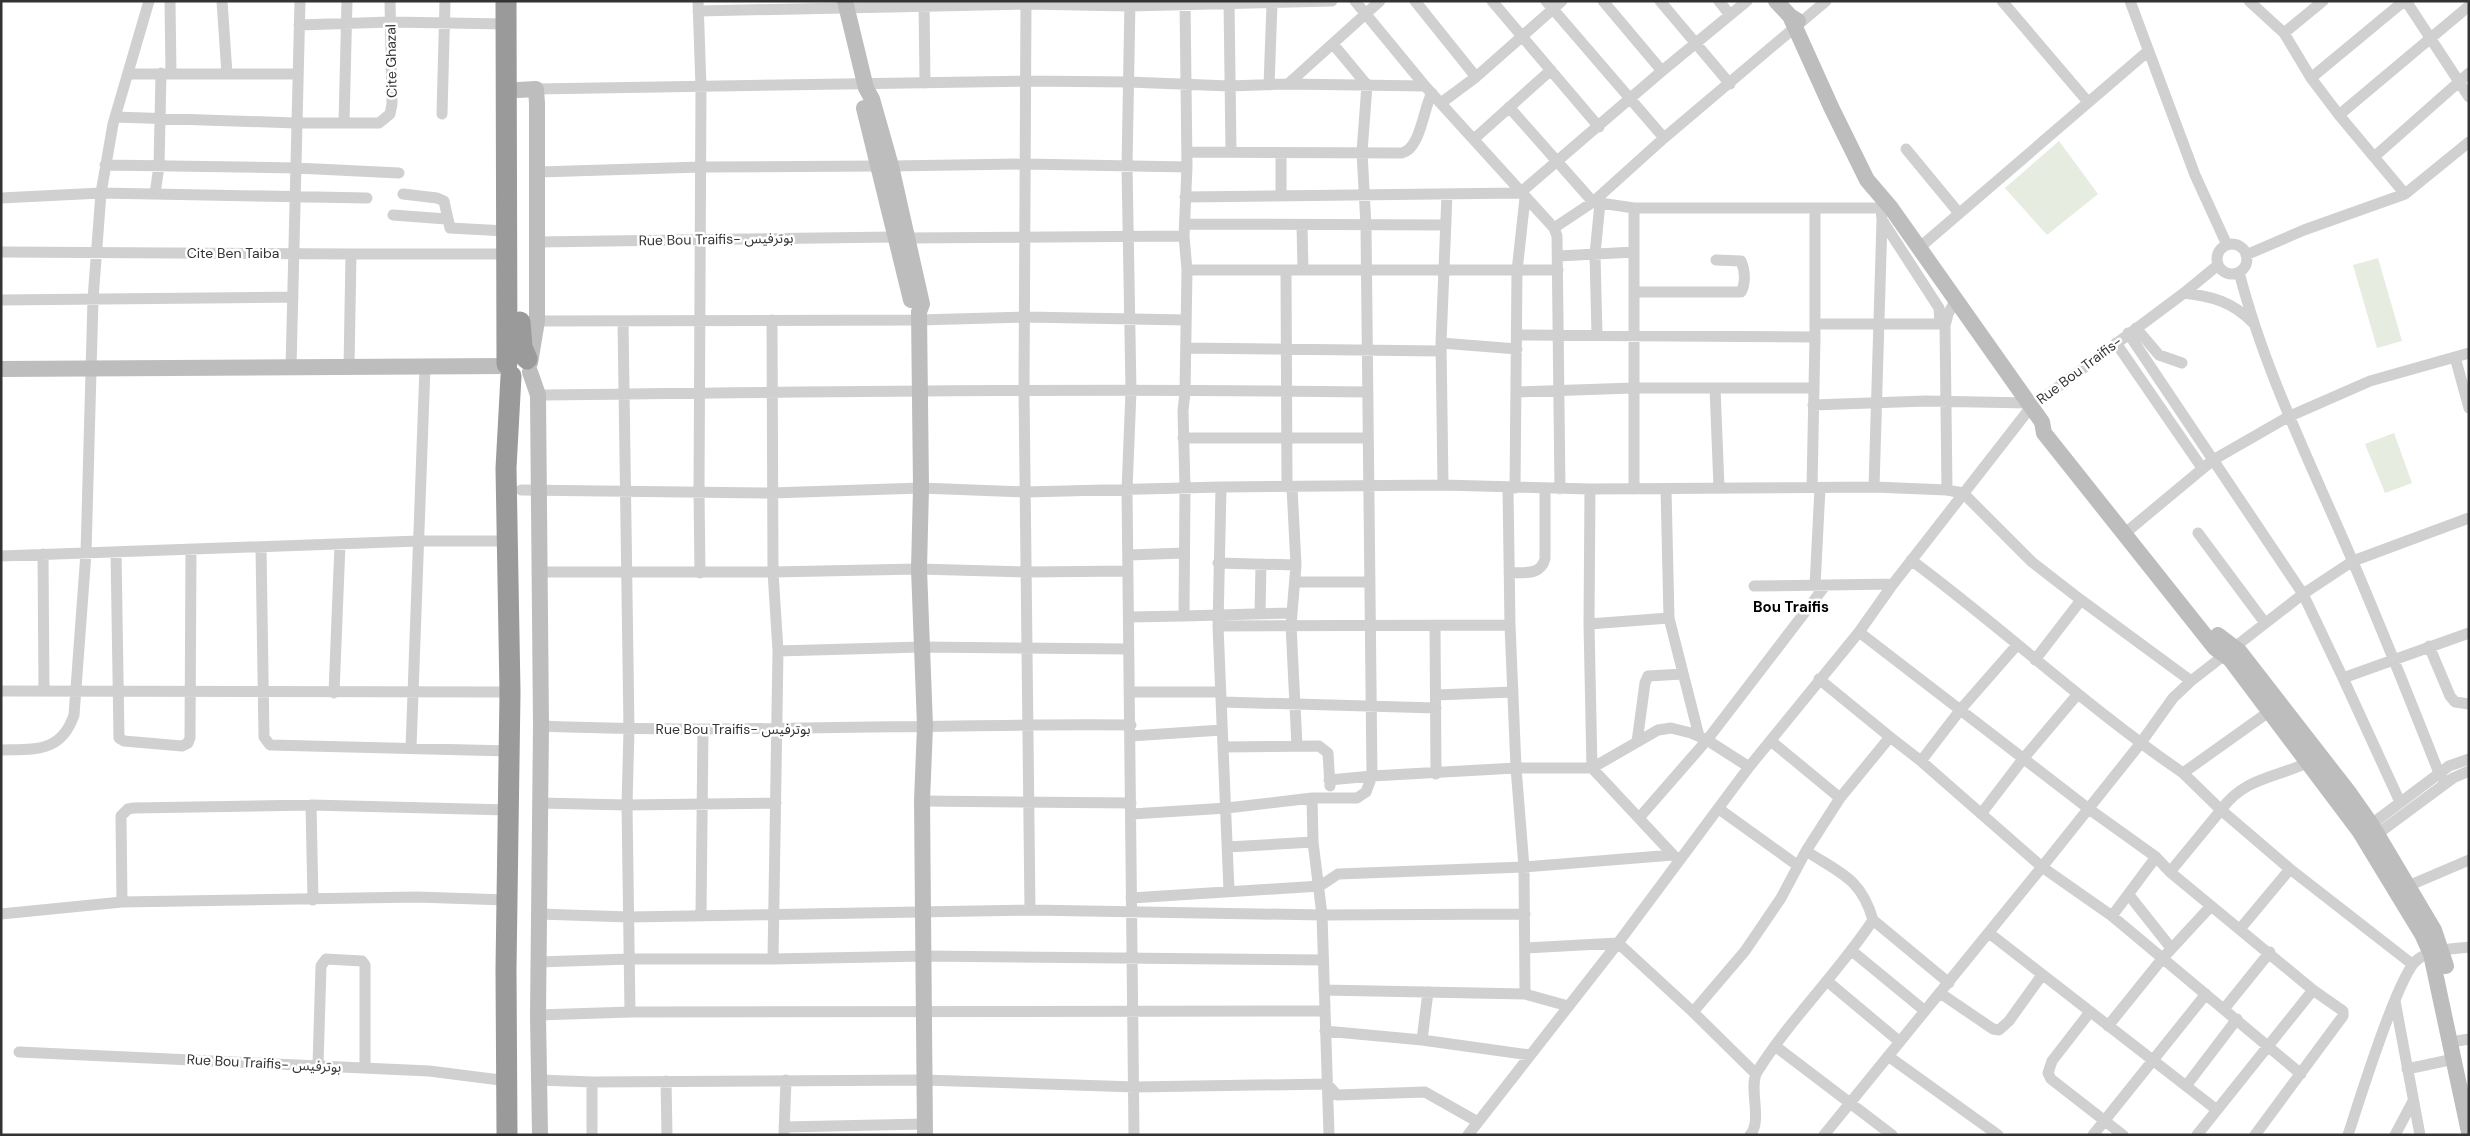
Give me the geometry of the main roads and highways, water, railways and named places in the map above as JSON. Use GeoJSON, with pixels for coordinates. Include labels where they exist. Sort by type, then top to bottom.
{"type":"FeatureCollection","features":[{"type":"Feature","properties":{"kind":"highway"},"geometry":{"type":"LineString","coordinates":[[506,1],[507,254],[520,368],[530,489],[521,1135]]}},
{"type":"Feature","properties":{"kind":"highway"},"geometry":{"type":"LineString","coordinates":[[507,1135],[506,900],[510,692],[506,468],[522,347],[520,312],[527,90],[517,1]]}},
{"type":"Feature","properties":{"kind":"district","name":"Bou Traifis"},"geometry":{"type":"Point","coordinates":[1791,607]}}]}
